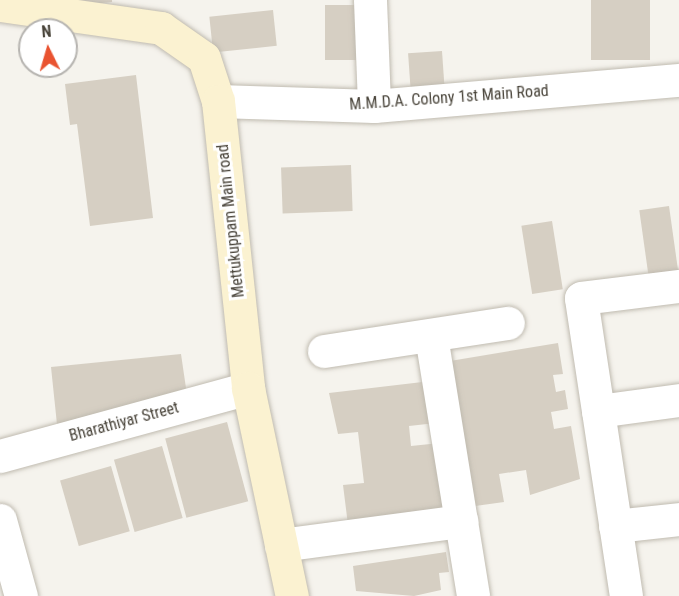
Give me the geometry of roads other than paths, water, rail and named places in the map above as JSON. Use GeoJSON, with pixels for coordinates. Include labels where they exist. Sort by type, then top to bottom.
{"type":"FeatureCollection","features":[{"type":"Feature","properties":{"kind":"main road","name":"Mettukuppam Main road"},"geometry":{"type":"LineString","coordinates":[[0,5],[161,28],[204,58],[218,101],[248,388],[292,596]]}},
{"type":"Feature","properties":{"kind":"street"},"geometry":{"type":"LineString","coordinates":[[370,0],[374,106]]}},
{"type":"Feature","properties":{"kind":"street","name":"M.M.D.A. Colony 1st Main Road"},"geometry":{"type":"LineString","coordinates":[[218,101],[374,106],[679,80]]}},
{"type":"Feature","properties":{"kind":"street"},"geometry":{"type":"LineString","coordinates":[[626,596],[581,298],[679,286]]}},
{"type":"Feature","properties":{"kind":"street"},"geometry":{"type":"LineString","coordinates":[[324,351],[508,323]]}},
{"type":"Feature","properties":{"kind":"street"},"geometry":{"type":"LineString","coordinates":[[431,336],[473,596]]}},
{"type":"Feature","properties":{"kind":"street","name":"Bharathiyar Street"},"geometry":{"type":"LineString","coordinates":[[0,456],[248,388]]}},
{"type":"Feature","properties":{"kind":"street"},"geometry":{"type":"LineString","coordinates":[[598,411],[679,400]]}},
{"type":"Feature","properties":{"kind":"street"},"geometry":{"type":"LineString","coordinates":[[615,526],[679,519]]}},
{"type":"Feature","properties":{"kind":"street"},"geometry":{"type":"LineString","coordinates":[[0,520],[21,596]]}},
{"type":"Feature","properties":{"kind":"street"},"geometry":{"type":"LineString","coordinates":[[281,545],[461,521]]}}]}
